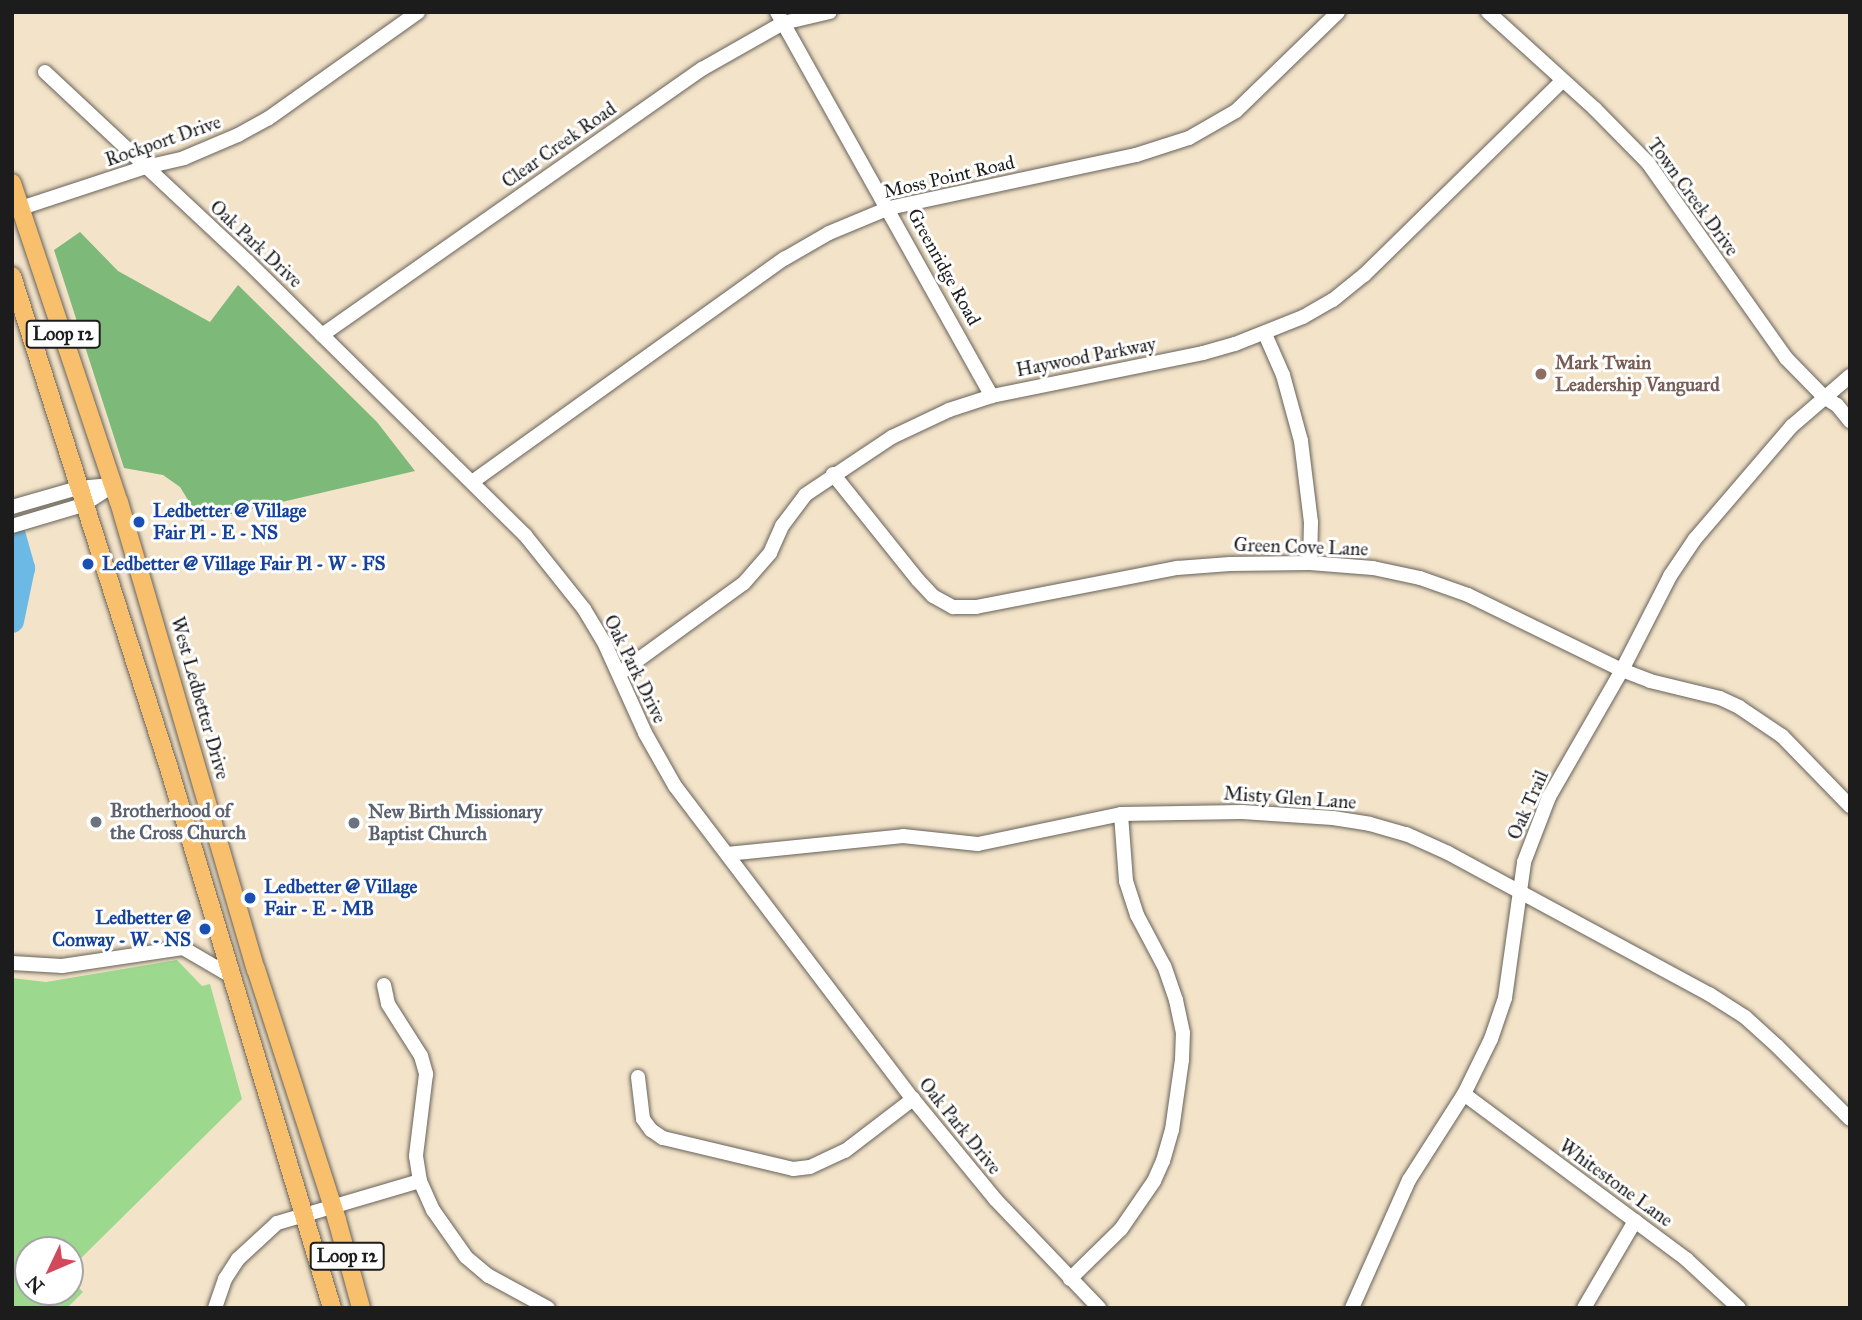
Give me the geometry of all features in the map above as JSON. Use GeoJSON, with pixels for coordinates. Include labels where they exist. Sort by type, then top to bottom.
{"type":"FeatureCollection","features":[{"type":"Feature","properties":{"kind":"main road","name":"West Ledbetter Drive"},"geometry":{"type":"LineString","coordinates":[[12,183],[17,210],[114,485],[256,969],[361,1308]]}},
{"type":"Feature","properties":{"kind":"main road","name":"Loop 12"},"geometry":{"type":"LineString","coordinates":[[12,276],[168,765],[332,1308]]}},
{"type":"Feature","properties":{"kind":"street","name":"Rockport Drive"},"geometry":{"type":"LineString","coordinates":[[17,210],[145,167],[184,158],[238,135],[269,118],[418,12]]}},
{"type":"Feature","properties":{"kind":"street","name":"Clear Creek Road"},"geometry":{"type":"LineString","coordinates":[[323,334],[702,69],[780,18],[830,12]]}},
{"type":"Feature","properties":{"kind":"street","name":"Moss Point Road"},"geometry":{"type":"LineString","coordinates":[[472,482],[784,259],[829,233],[889,208],[1136,155],[1189,138],[1236,111],[1338,12]]}},
{"type":"Feature","properties":{"kind":"street","name":"Town Creek Drive"},"geometry":{"type":"LineString","coordinates":[[1488,12],[1595,108],[1648,163],[1786,358],[1824,397],[1837,405],[1850,421]]}},
{"type":"Feature","properties":{"kind":"street","name":"Greenridge Road"},"geometry":{"type":"LineString","coordinates":[[780,18],[889,208],[992,396]]}},
{"type":"Feature","properties":{"kind":"street","name":"Oak Park Drive"},"geometry":{"type":"LineString","coordinates":[[45,72],[323,334],[472,482],[554,570],[584,609],[620,673],[658,758],[727,853],[913,1099],[995,1199],[1099,1308]]}},
{"type":"Feature","properties":{"kind":"street","name":"Haywood Parkway"},"geometry":{"type":"LineString","coordinates":[[620,673],[744,583],[770,553],[794,507],[833,474],[892,437],[949,410],[992,396],[1203,353],[1265,334],[1333,300],[1364,275],[1562,81]]}},
{"type":"Feature","properties":{"kind":"street"},"geometry":{"type":"LineString","coordinates":[[1265,334],[1283,374],[1301,441],[1311,522],[1310,563]]}},
{"type":"Feature","properties":{"kind":"street","name":"Oak Trail"},"geometry":{"type":"LineString","coordinates":[[1352,1308],[1409,1180],[1464,1094],[1491,1040],[1506,998],[1524,862],[1539,817],[1622,670],[1652,608],[1695,540],[1760,460],[1824,397],[1850,376]]}},
{"type":"Feature","properties":{"kind":"street","name":"Green Cove Lane"},"geometry":{"type":"LineString","coordinates":[[833,474],[918,580],[933,596],[954,607],[976,607],[1177,568],[1310,563],[1373,568],[1420,578],[1468,595],[1622,670],[1650,681],[1720,698],[1758,718],[1782,736],[1850,806]]}},
{"type":"Feature","properties":{"kind":"street"},"geometry":{"type":"LineString","coordinates":[[12,526],[63,510],[81,496],[114,485]]}},
{"type":"Feature","properties":{"kind":"street"},"geometry":{"type":"LineString","coordinates":[[12,507],[58,493],[81,496]]}},
{"type":"Feature","properties":{"kind":"street","name":"Misty Glen Lane"},"geometry":{"type":"LineString","coordinates":[[727,853],[903,836],[978,844],[1121,814],[1242,812],[1334,818],[1370,824],[1406,834],[1448,853],[1709,994],[1745,1017],[1850,1119]]}},
{"type":"Feature","properties":{"kind":"street"},"geometry":{"type":"LineString","coordinates":[[1070,1279],[1121,1229],[1153,1181],[1163,1161],[1172,1130],[1182,1060],[1183,1033],[1176,1000],[1164,966],[1137,915],[1126,881],[1121,814]]}},
{"type":"Feature","properties":{"kind":"street"},"geometry":{"type":"LineString","coordinates":[[19,964],[62,966],[183,948],[231,976]]}},
{"type":"Feature","properties":{"kind":"street"},"geometry":{"type":"LineString","coordinates":[[384,985],[388,1004],[421,1056],[426,1074],[416,1156],[421,1181],[433,1210],[466,1257],[489,1276],[548,1308]]}},
{"type":"Feature","properties":{"kind":"street"},"geometry":{"type":"LineString","coordinates":[[638,1077],[643,1119],[650,1130],[663,1138],[793,1169],[810,1167],[845,1151],[913,1099]]}},
{"type":"Feature","properties":{"kind":"street","name":"Whitestone Lane"},"geometry":{"type":"LineString","coordinates":[[1464,1094],[1686,1259],[1739,1308]]}},
{"type":"Feature","properties":{"kind":"street"},"geometry":{"type":"LineString","coordinates":[[215,1308],[225,1279],[238,1259],[277,1223],[302,1213],[421,1181]]}},
{"type":"Feature","properties":{"kind":"street"},"geometry":{"type":"LineString","coordinates":[[1584,1308],[1635,1221]]}},
{"type":"Feature","properties":{"kind":"green space"},"geometry":{"type":"Polygon","coordinates":[[[80,232],[118,271],[210,322],[238,285],[377,422],[415,471],[201,521],[180,487],[163,475],[124,468],[54,250],[80,232]]]}},
{"type":"Feature","properties":{"kind":"green space"},"geometry":{"type":"Polygon","coordinates":[[[177,960],[202,986],[210,984],[242,1099],[84,1255],[84,1236],[14,1236],[14,1306],[69,1306],[12,1308],[12,978],[46,982],[177,960]]]}},
{"type":"Feature","properties":{"kind":"waterway"},"geometry":{"type":"LineString","coordinates":[[12,529],[23,568],[12,621]]}},
{"type":"Feature","properties":{"kind":"place","name":"Mark Twain Leadership Vanguard"},"geometry":{"type":"Point","coordinates":[1541,374]}},
{"type":"Feature","properties":{"kind":"place","name":"Ledbetter @ Village Fair Pl - E - NS"},"geometry":{"type":"Point","coordinates":[139,522]}},
{"type":"Feature","properties":{"kind":"place","name":"Ledbetter @ Village Fair Pl - W - FS"},"geometry":{"type":"Point","coordinates":[88,564]}},
{"type":"Feature","properties":{"kind":"place","name":"Brotherhood of the Cross Church"},"geometry":{"type":"Point","coordinates":[96,822]}},
{"type":"Feature","properties":{"kind":"place","name":"New Birth Missionary Baptist Church"},"geometry":{"type":"Point","coordinates":[354,823]}},
{"type":"Feature","properties":{"kind":"place","name":"Ledbetter @ Village Fair - E - MB"},"geometry":{"type":"Point","coordinates":[250,898]}},
{"type":"Feature","properties":{"kind":"place","name":"Ledbetter @ Conway - W - NS"},"geometry":{"type":"Point","coordinates":[205,929]}}]}
